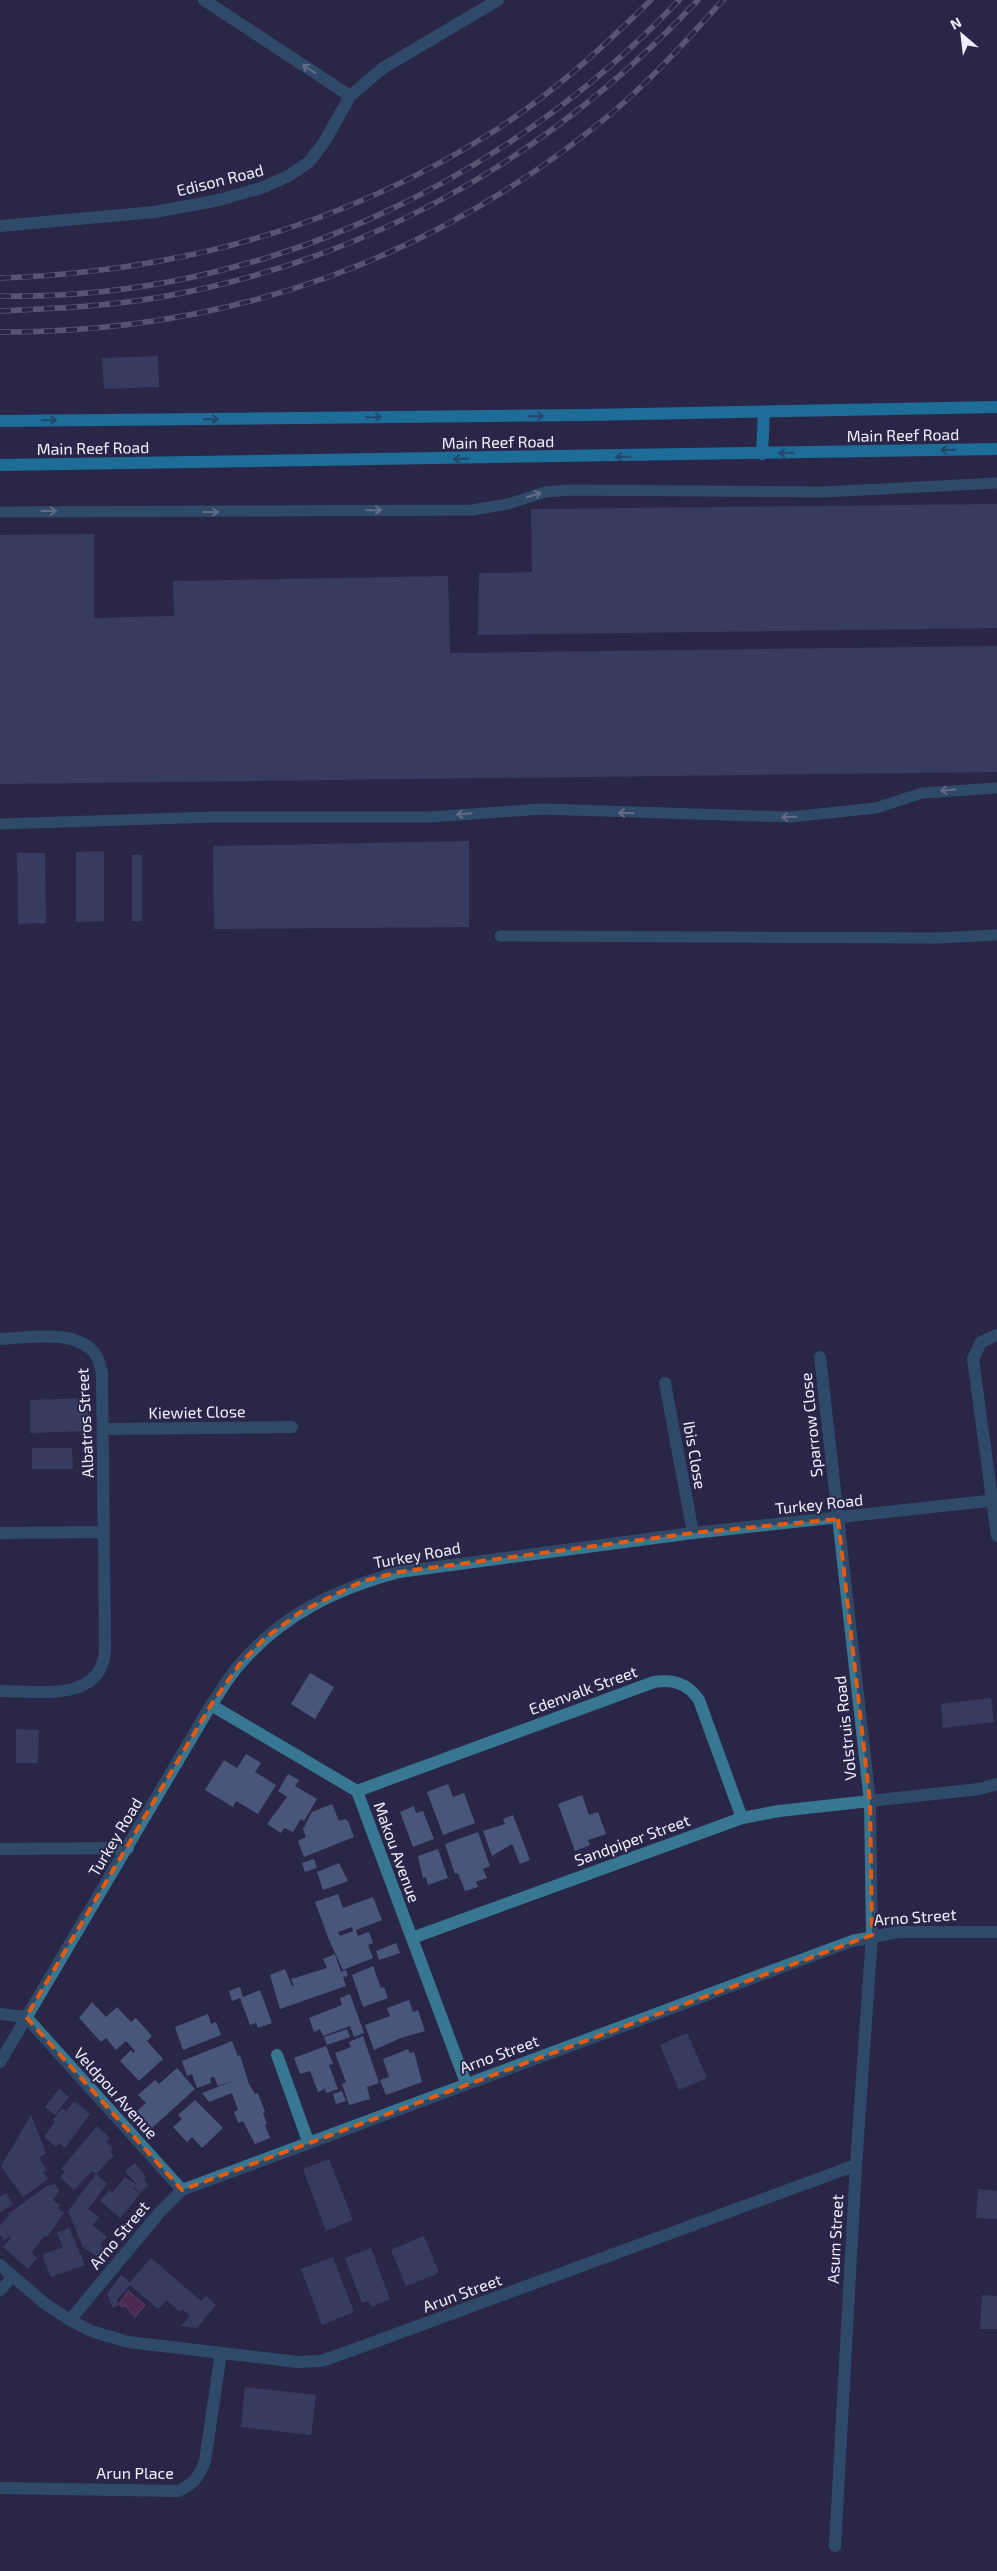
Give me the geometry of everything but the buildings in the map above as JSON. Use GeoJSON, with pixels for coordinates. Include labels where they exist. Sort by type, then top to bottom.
{"type":"FeatureCollection","features":[{"type":"Feature","properties":{"kind":"main road","name":"Main Reef Road"},"geometry":{"type":"LineString","coordinates":[[0,421],[764,412],[997,407]]}},
{"type":"Feature","properties":{"kind":"main road"},"geometry":{"type":"LineString","coordinates":[[762,454],[764,412]]}},
{"type":"Feature","properties":{"kind":"main road","name":"Main Reef Road"},"geometry":{"type":"LineString","coordinates":[[0,465],[997,449]]}},
{"type":"Feature","properties":{"kind":"street"},"geometry":{"type":"LineString","coordinates":[[204,0],[350,96]]}},
{"type":"Feature","properties":{"kind":"street","name":"Edison Road"},"geometry":{"type":"LineString","coordinates":[[0,226],[155,212],[219,200],[264,188],[290,175],[308,162],[325,141],[350,96],[384,68],[498,0]]}},
{"type":"Feature","properties":{"kind":"street"},"geometry":{"type":"LineString","coordinates":[[997,1335],[981,1342],[973,1359],[995,1500],[997,1536]]}},
{"type":"Feature","properties":{"kind":"street","name":"Albatros Street"},"geometry":{"type":"LineString","coordinates":[[0,1339],[67,1338],[78,1341],[89,1348],[97,1357],[102,1373],[105,1658],[97,1676],[86,1686],[70,1690],[0,1691]]}},
{"type":"Feature","properties":{"kind":"street","name":"Sparrow Close"},"geometry":{"type":"LineString","coordinates":[[820,1357],[838,1519]]}},
{"type":"Feature","properties":{"kind":"street","name":"Ibis Close"},"geometry":{"type":"LineString","coordinates":[[665,1384],[692,1533]]}},
{"type":"Feature","properties":{"kind":"street","name":"Kiewiet Close"},"geometry":{"type":"LineString","coordinates":[[103,1429],[292,1427]]}},
{"type":"Feature","properties":{"kind":"street","name":"Turkey Road"},"geometry":{"type":"LineString","coordinates":[[0,2062],[211,1705],[239,1665],[264,1639],[302,1611],[334,1592],[363,1581],[399,1572],[692,1533],[838,1519],[995,1500]]}},
{"type":"Feature","properties":{"kind":"street","name":"Volstruis Road"},"geometry":{"type":"LineString","coordinates":[[838,1519],[870,1802],[872,1935]]}},
{"type":"Feature","properties":{"kind":"street"},"geometry":{"type":"LineString","coordinates":[[0,1533],[104,1532]]}},
{"type":"Feature","properties":{"kind":"street","name":"Edenvalk Street"},"geometry":{"type":"LineString","coordinates":[[357,1790],[654,1682],[666,1680],[685,1685],[692,1690],[699,1700],[742,1818]]}},
{"type":"Feature","properties":{"kind":"street","name":"Makou Avenue"},"geometry":{"type":"LineString","coordinates":[[211,1705],[357,1790],[466,2083]]}},
{"type":"Feature","properties":{"kind":"street","name":"Sandpiper Street"},"geometry":{"type":"LineString","coordinates":[[412,1938],[742,1818],[779,1811],[980,1789],[997,1784]]}},
{"type":"Feature","properties":{"kind":"street"},"geometry":{"type":"LineString","coordinates":[[0,1849],[128,1848]]}},
{"type":"Feature","properties":{"kind":"street","name":"Arno Street"},"geometry":{"type":"LineString","coordinates":[[70,2320],[159,2213],[182,2190],[308,2141],[872,1935],[934,1930],[997,1932]]}},
{"type":"Feature","properties":{"kind":"street","name":"Asum Street"},"geometry":{"type":"LineString","coordinates":[[835,2546],[856,2165],[872,1935]]}},
{"type":"Feature","properties":{"kind":"street"},"geometry":{"type":"LineString","coordinates":[[0,2014],[26,2017]]}},
{"type":"Feature","properties":{"kind":"street","name":"Veldpou Avenue"},"geometry":{"type":"LineString","coordinates":[[26,2017],[182,2190]]}},
{"type":"Feature","properties":{"kind":"street"},"geometry":{"type":"LineString","coordinates":[[277,2055],[308,2141]]}},
{"type":"Feature","properties":{"kind":"street","name":"Arun Street"},"geometry":{"type":"LineString","coordinates":[[0,2265],[44,2304],[70,2320],[91,2331],[128,2342],[298,2362],[326,2359],[856,2165]]}},
{"type":"Feature","properties":{"kind":"street","name":"Arun Place"},"geometry":{"type":"LineString","coordinates":[[0,2488],[178,2491],[190,2486],[199,2477],[205,2461],[221,2353]]}},
{"type":"Feature","properties":{"kind":"lane"},"geometry":{"type":"LineString","coordinates":[[0,512],[472,510],[508,504],[545,492],[571,490],[824,492],[997,483]]}},
{"type":"Feature","properties":{"kind":"lane"},"geometry":{"type":"LineString","coordinates":[[0,824],[214,817],[430,817],[542,809],[790,817],[876,808],[922,793],[997,788]]}},
{"type":"Feature","properties":{"kind":"lane"},"geometry":{"type":"LineString","coordinates":[[500,936],[937,938],[997,935]]}},
{"type":"Feature","properties":{"kind":"lane"},"geometry":{"type":"LineString","coordinates":[[0,2291],[12,2276]]}},
{"type":"Feature","properties":{"kind":"highlighted area"},"geometry":{"type":"Polygon","coordinates":[[[838,1519],[870,1802],[872,1935],[182,2190],[26,2017],[211,1705],[239,1665],[264,1639],[302,1611],[363,1581],[399,1572],[693,1533],[838,1519]]]}},
{"type":"Feature","properties":{"kind":"shaded area"},"geometry":{"type":"Polygon","coordinates":[[[128,2291],[145,2305],[135,2317],[125,2305],[123,2307],[119,2304],[128,2291]]]}},
{"type":"Feature","properties":{"kind":"railway"},"geometry":{"type":"LineString","coordinates":[[0,278],[66,274],[130,266],[194,254],[256,238],[316,219],[376,194],[434,166],[513,119],[575,71],[651,0]]}},
{"type":"Feature","properties":{"kind":"railway"},"geometry":{"type":"LineString","coordinates":[[0,296],[96,292],[190,278],[281,253],[370,219],[455,176],[536,125],[610,66],[679,0]]}},
{"type":"Feature","properties":{"kind":"railway"},"geometry":{"type":"LineString","coordinates":[[0,311],[111,304],[177,294],[252,276],[325,252],[394,223],[461,189],[525,149],[586,104],[643,54],[698,0]]}},
{"type":"Feature","properties":{"kind":"railway"},"geometry":{"type":"LineString","coordinates":[[0,332],[85,329],[168,319],[249,302],[327,277],[402,246],[475,209],[546,164],[628,99],[683,44],[723,0]]}}]}
